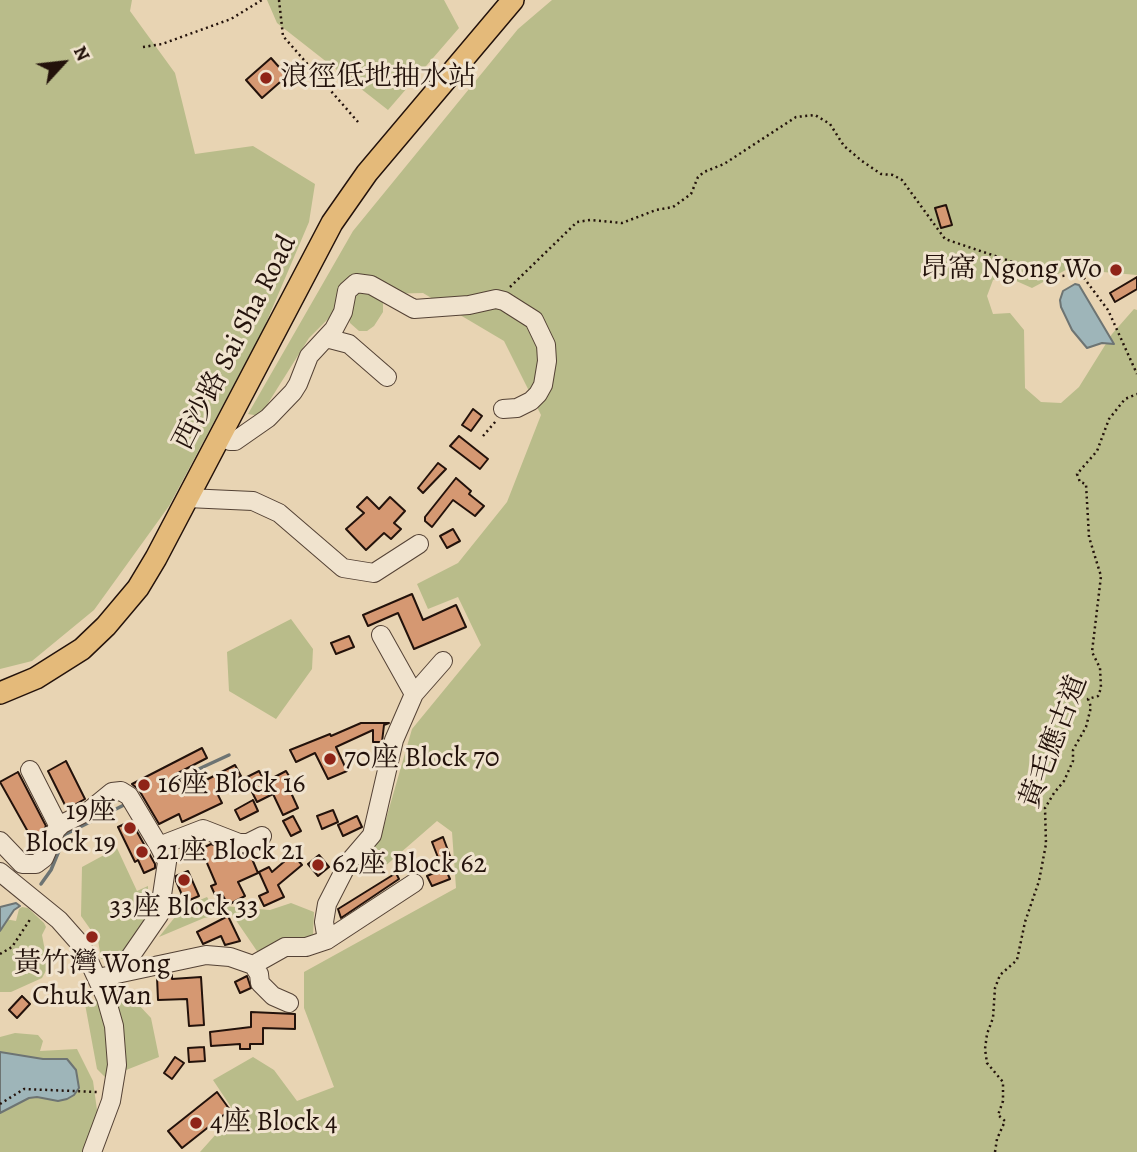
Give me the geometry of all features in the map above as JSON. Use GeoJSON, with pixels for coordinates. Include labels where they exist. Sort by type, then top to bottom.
{"type":"FeatureCollection","features":[{"type":"Feature","properties":{"kind":"main road","name":"西沙路 Sai Sha Road"},"geometry":{"type":"LineString","coordinates":[[0,693],[53,668],[82,649],[106,626],[142,581],[320,242],[337,215],[367,173],[513,0]]}},
{"type":"Feature","properties":{"kind":"street"},"geometry":{"type":"LineString","coordinates":[[220,436],[233,442],[268,418],[296,389],[309,356],[340,320],[346,291],[356,283],[370,285],[420,312],[498,300],[534,320],[542,333],[547,356],[543,385],[538,394],[517,408],[499,414]]}},
{"type":"Feature","properties":{"kind":"street"},"geometry":{"type":"LineString","coordinates":[[326,338],[349,344],[387,377]]}},
{"type":"Feature","properties":{"kind":"street"},"geometry":{"type":"LineString","coordinates":[[187,498],[253,500],[279,513],[342,568],[374,573],[419,544]]}},
{"type":"Feature","properties":{"kind":"street"},"geometry":{"type":"LineString","coordinates":[[381,635],[414,694]]}},
{"type":"Feature","properties":{"kind":"street"},"geometry":{"type":"LineString","coordinates":[[327,940],[324,922],[327,904],[348,863],[372,835],[394,740],[414,694],[443,660]]}},
{"type":"Feature","properties":{"kind":"street"},"geometry":{"type":"LineString","coordinates":[[30,770],[59,827]]}},
{"type":"Feature","properties":{"kind":"street"},"geometry":{"type":"LineString","coordinates":[[0,841],[22,864],[36,864],[44,858],[59,827],[90,810],[112,792],[121,791],[132,801],[167,862],[159,915],[119,973]]}},
{"type":"Feature","properties":{"kind":"street"},"geometry":{"type":"LineString","coordinates":[[159,846],[203,829],[239,843],[248,843],[261,835]]}},
{"type":"Feature","properties":{"kind":"street"},"geometry":{"type":"LineString","coordinates":[[0,872],[59,920],[85,950],[98,978],[114,1026],[117,1065],[111,1101],[92,1152]]}},
{"type":"Feature","properties":{"kind":"street"},"geometry":{"type":"LineString","coordinates":[[253,965],[285,947],[306,947],[327,940],[414,883]]}},
{"type":"Feature","properties":{"kind":"street"},"geometry":{"type":"LineString","coordinates":[[98,978],[206,955],[230,957],[253,965],[259,974],[260,983],[273,996],[289,1003]]}},
{"type":"Feature","properties":{"kind":"path"},"geometry":{"type":"LineString","coordinates":[[143,47],[162,44],[231,19],[262,0]]}},
{"type":"Feature","properties":{"kind":"path"},"geometry":{"type":"LineString","coordinates":[[279,0],[283,36],[358,122]]}},
{"type":"Feature","properties":{"kind":"path"},"geometry":{"type":"LineString","coordinates":[[498,300],[577,222],[590,220],[622,223],[656,210],[673,207],[691,194],[698,177],[704,172],[724,163],[788,121],[796,117],[815,115],[830,124],[844,146],[862,161],[881,174],[893,175],[902,180],[945,239],[1057,277],[1078,275],[1084,278],[1108,310],[1137,374]]}},
{"type":"Feature","properties":{"kind":"path","name":"黃毛應古道"},"geometry":{"type":"LineString","coordinates":[[995,1152],[1005,1121],[998,1115],[1003,1101],[1003,1082],[987,1063],[985,1049],[993,1018],[995,988],[1000,975],[1017,960],[1025,922],[1039,881],[1046,844],[1045,808],[1065,781],[1073,761],[1073,750],[1086,727],[1091,707],[1088,699],[1098,696],[1101,688],[1100,667],[1092,652],[1101,576],[1089,537],[1086,484],[1080,482],[1077,474],[1097,451],[1109,419],[1125,399],[1137,394]]}},
{"type":"Feature","properties":{"kind":"path"},"geometry":{"type":"LineString","coordinates":[[483,436],[499,414]]}},
{"type":"Feature","properties":{"kind":"path"},"geometry":{"type":"LineString","coordinates":[[0,954],[12,947],[34,914]]}},
{"type":"Feature","properties":{"kind":"path"},"geometry":{"type":"LineString","coordinates":[[0,1104],[24,1088],[104,1092]]}},
{"type":"Feature","properties":{"kind":"green space"},"geometry":{"type":"Polygon","coordinates":[[[0,0],[132,0],[130,11],[175,73],[195,154],[253,146],[315,184],[309,222],[263,330],[169,506],[94,610],[32,661],[0,669],[0,0]]]}},
{"type":"Feature","properties":{"kind":"green space"},"geometry":{"type":"Polygon","coordinates":[[[267,0],[444,0],[459,28],[388,110],[277,23],[267,0]]]}},
{"type":"Feature","properties":{"kind":"green space"},"geometry":{"type":"Polygon","coordinates":[[[552,0],[1137,0],[1137,275],[1103,272],[1077,264],[1032,288],[1005,276],[993,280],[987,296],[993,314],[1010,313],[1024,330],[1025,388],[1041,402],[1061,403],[1079,387],[1112,334],[1134,309],[1137,310],[1137,1152],[200,1152],[235,1113],[213,1080],[253,1057],[274,1070],[297,1101],[334,1087],[304,1008],[304,972],[456,888],[452,832],[437,821],[376,874],[363,864],[384,826],[412,729],[481,645],[458,597],[428,609],[417,584],[458,563],[507,502],[541,415],[504,341],[423,293],[383,294],[383,312],[374,326],[367,331],[359,331],[350,323],[347,300],[309,338],[260,416],[248,414],[353,231],[518,29],[552,0]]]}},
{"type":"Feature","properties":{"kind":"green space"},"geometry":{"type":"Polygon","coordinates":[[[291,619],[313,649],[312,669],[276,719],[229,691],[227,652],[291,619]]]}},
{"type":"Feature","properties":{"kind":"green space"},"geometry":{"type":"Polygon","coordinates":[[[117,848],[137,891],[148,886],[148,915],[131,949],[121,959],[101,959],[98,940],[81,916],[82,867],[117,848]]]}},
{"type":"Feature","properties":{"kind":"green space"},"geometry":{"type":"Polygon","coordinates":[[[207,897],[212,905],[270,910],[291,903],[314,912],[313,937],[288,941],[259,954],[231,913],[204,918],[159,937],[183,907],[207,897]]]}},
{"type":"Feature","properties":{"kind":"green space"},"geometry":{"type":"Polygon","coordinates":[[[22,907],[28,908],[46,927],[42,935],[48,967],[42,978],[11,992],[0,992],[0,918],[16,921],[22,907]]]}},
{"type":"Feature","properties":{"kind":"green space"},"geometry":{"type":"Polygon","coordinates":[[[123,988],[151,1018],[159,1057],[106,1078],[97,1069],[85,1004],[123,988]]]}},
{"type":"Feature","properties":{"kind":"green space"},"geometry":{"type":"Polygon","coordinates":[[[15,1033],[38,1035],[43,1041],[40,1051],[77,1049],[93,1081],[99,1110],[82,1152],[0,1152],[0,1037],[15,1033]]]}},
{"type":"Feature","properties":{"kind":"water"},"geometry":{"type":"Polygon","coordinates":[[[1075,284],[1079,285],[1114,344],[1102,343],[1087,348],[1072,330],[1060,300],[1063,291],[1075,284]]]}},
{"type":"Feature","properties":{"kind":"water"},"geometry":{"type":"Polygon","coordinates":[[[16,903],[20,906],[14,910],[0,931],[0,907],[16,903]]]}},
{"type":"Feature","properties":{"kind":"water"},"geometry":{"type":"Polygon","coordinates":[[[0,1052],[43,1059],[67,1059],[76,1070],[79,1088],[67,1099],[58,1101],[29,1098],[0,1113],[0,1052]]]}},
{"type":"Feature","properties":{"kind":"building","name":"浪徑低地抽水站"},"geometry":{"type":"Polygon","coordinates":[[[271,58],[287,76],[262,98],[246,80],[271,58]]]}},
{"type":"Feature","properties":{"kind":"building"},"geometry":{"type":"Polygon","coordinates":[[[946,205],[952,225],[941,228],[935,208],[946,205]]]}},
{"type":"Feature","properties":{"kind":"building"},"geometry":{"type":"Polygon","coordinates":[[[1137,277],[1137,289],[1115,302],[1110,293],[1137,277]]]}},
{"type":"Feature","properties":{"kind":"building"},"geometry":{"type":"Polygon","coordinates":[[[473,409],[482,416],[471,431],[462,425],[473,409]]]}},
{"type":"Feature","properties":{"kind":"building"},"geometry":{"type":"Polygon","coordinates":[[[459,436],[488,459],[480,469],[450,446],[459,436]]]}},
{"type":"Feature","properties":{"kind":"building"},"geometry":{"type":"Polygon","coordinates":[[[438,463],[446,469],[423,493],[418,488],[438,463]]]}},
{"type":"Feature","properties":{"kind":"building"},"geometry":{"type":"Polygon","coordinates":[[[456,478],[471,491],[469,494],[484,506],[475,516],[453,500],[432,527],[425,521],[425,517],[456,478]]]}},
{"type":"Feature","properties":{"kind":"building"},"geometry":{"type":"Polygon","coordinates":[[[367,497],[379,509],[390,497],[405,511],[394,523],[401,529],[391,539],[384,533],[366,550],[346,529],[364,513],[357,507],[367,497]]]}},
{"type":"Feature","properties":{"kind":"building"},"geometry":{"type":"Polygon","coordinates":[[[453,529],[460,541],[447,548],[440,536],[453,529]]]}},
{"type":"Feature","properties":{"kind":"building"},"geometry":{"type":"Polygon","coordinates":[[[412,594],[423,620],[456,605],[466,627],[414,649],[398,613],[368,626],[363,615],[412,594]]]}},
{"type":"Feature","properties":{"kind":"building"},"geometry":{"type":"Polygon","coordinates":[[[349,636],[354,647],[336,654],[331,643],[349,636]]]}},
{"type":"Feature","properties":{"kind":"building"},"geometry":{"type":"Polygon","coordinates":[[[361,723],[389,723],[384,725],[382,742],[373,742],[373,730],[336,747],[347,771],[328,779],[315,753],[296,762],[290,750],[330,734],[331,736],[361,723]]]}},
{"type":"Feature","properties":{"kind":"building"},"geometry":{"type":"Polygon","coordinates":[[[202,748],[207,758],[176,774],[185,791],[235,765],[241,776],[215,789],[222,803],[182,822],[179,814],[159,824],[139,790],[132,784],[202,748]]]}},
{"type":"Feature","properties":{"kind":"building"},"geometry":{"type":"Polygon","coordinates":[[[66,761],[85,799],[67,809],[48,771],[66,761]]]}},
{"type":"Feature","properties":{"kind":"building"},"geometry":{"type":"Polygon","coordinates":[[[259,771],[265,782],[286,771],[292,781],[287,784],[298,808],[283,815],[273,794],[257,802],[245,778],[259,771]]]}},
{"type":"Feature","properties":{"kind":"building"},"geometry":{"type":"Polygon","coordinates":[[[18,772],[46,826],[42,833],[32,839],[0,782],[18,772]]]}},
{"type":"Feature","properties":{"kind":"building"},"geometry":{"type":"Polygon","coordinates":[[[253,800],[258,811],[240,820],[235,810],[253,800]]]}},
{"type":"Feature","properties":{"kind":"building"},"geometry":{"type":"Polygon","coordinates":[[[333,810],[338,822],[322,829],[317,816],[333,810]]]}},
{"type":"Feature","properties":{"kind":"building"},"geometry":{"type":"Polygon","coordinates":[[[293,816],[301,831],[291,836],[283,821],[293,816]]]}},
{"type":"Feature","properties":{"kind":"building"},"geometry":{"type":"Polygon","coordinates":[[[357,816],[362,827],[343,836],[338,825],[357,816]]]}},
{"type":"Feature","properties":{"kind":"building"},"geometry":{"type":"Polygon","coordinates":[[[131,821],[155,864],[155,868],[144,873],[138,860],[135,862],[118,827],[131,821]]]}},
{"type":"Feature","properties":{"kind":"building"},"geometry":{"type":"Polygon","coordinates":[[[443,837],[450,856],[439,860],[432,842],[443,837]]]}},
{"type":"Feature","properties":{"kind":"building"},"geometry":{"type":"Polygon","coordinates":[[[211,844],[216,846],[222,859],[235,854],[250,854],[258,873],[238,882],[245,896],[228,905],[222,894],[216,897],[211,886],[216,884],[201,849],[211,844]]]}},
{"type":"Feature","properties":{"kind":"building"},"geometry":{"type":"Polygon","coordinates":[[[293,854],[302,865],[278,885],[284,897],[264,906],[259,896],[268,892],[259,872],[269,867],[272,872],[293,854]]]}},
{"type":"Feature","properties":{"kind":"building","name":"62座 Block 62"},"geometry":{"type":"Polygon","coordinates":[[[319,855],[329,867],[318,876],[308,864],[319,855]]]}},
{"type":"Feature","properties":{"kind":"building"},"geometry":{"type":"Polygon","coordinates":[[[445,868],[450,879],[432,886],[427,876],[445,868]]]}},
{"type":"Feature","properties":{"kind":"building"},"geometry":{"type":"Polygon","coordinates":[[[188,871],[199,896],[185,902],[176,876],[188,871]]]}},
{"type":"Feature","properties":{"kind":"building"},"geometry":{"type":"Polygon","coordinates":[[[396,873],[399,879],[341,918],[338,909],[396,873]]]}},
{"type":"Feature","properties":{"kind":"building"},"geometry":{"type":"Polygon","coordinates":[[[228,916],[240,941],[225,945],[221,936],[203,944],[197,932],[228,916]]]}},
{"type":"Feature","properties":{"kind":"building"},"geometry":{"type":"Polygon","coordinates":[[[172,975],[172,979],[201,977],[204,1025],[189,1026],[187,999],[158,1000],[157,977],[172,975]]]}},
{"type":"Feature","properties":{"kind":"building"},"geometry":{"type":"Polygon","coordinates":[[[247,976],[251,988],[240,993],[235,982],[247,976]]]}},
{"type":"Feature","properties":{"kind":"building"},"geometry":{"type":"Polygon","coordinates":[[[22,996],[30,1004],[17,1018],[9,1010],[22,996]]]}},
{"type":"Feature","properties":{"kind":"building"},"geometry":{"type":"Polygon","coordinates":[[[251,1012],[295,1014],[295,1029],[263,1028],[263,1044],[250,1044],[250,1049],[240,1049],[240,1044],[211,1046],[210,1032],[251,1027],[251,1012]]]}},
{"type":"Feature","properties":{"kind":"building"},"geometry":{"type":"Polygon","coordinates":[[[204,1047],[205,1061],[189,1062],[188,1048],[204,1047]]]}},
{"type":"Feature","properties":{"kind":"building"},"geometry":{"type":"Polygon","coordinates":[[[175,1057],[184,1063],[172,1079],[164,1073],[175,1057]]]}},
{"type":"Feature","properties":{"kind":"building"},"geometry":{"type":"Polygon","coordinates":[[[217,1092],[230,1110],[182,1148],[168,1131],[217,1092]]]}},
{"type":"Feature","properties":{"kind":"waterway"},"geometry":{"type":"LineString","coordinates":[[177,779],[229,755]]}},
{"type":"Feature","properties":{"kind":"waterway"},"geometry":{"type":"LineString","coordinates":[[41,884],[51,870],[66,834],[126,804]]}},
{"type":"Feature","properties":{"kind":"place","name":"浪徑低地抽水站"},"geometry":{"type":"Point","coordinates":[266,78]}},
{"type":"Feature","properties":{"kind":"place","name":"昂窩 Ngong Wo"},"geometry":{"type":"Point","coordinates":[1116,270]}},
{"type":"Feature","properties":{"kind":"place","name":"70座 Block 70"},"geometry":{"type":"Point","coordinates":[330,759]}},
{"type":"Feature","properties":{"kind":"place","name":"16座 Block 16"},"geometry":{"type":"Point","coordinates":[144,785]}},
{"type":"Feature","properties":{"kind":"place","name":"19座 Block 19"},"geometry":{"type":"Point","coordinates":[130,828]}},
{"type":"Feature","properties":{"kind":"place","name":"21座 Block 21"},"geometry":{"type":"Point","coordinates":[142,852]}},
{"type":"Feature","properties":{"kind":"place","name":"62座 Block 62"},"geometry":{"type":"Point","coordinates":[318,865]}},
{"type":"Feature","properties":{"kind":"place","name":"33座 Block 33"},"geometry":{"type":"Point","coordinates":[184,880]}},
{"type":"Feature","properties":{"kind":"place","name":"黃竹灣 Wong Chuk Wan"},"geometry":{"type":"Point","coordinates":[92,937]}},
{"type":"Feature","properties":{"kind":"place","name":"4座 Block 4"},"geometry":{"type":"Point","coordinates":[196,1123]}}]}
